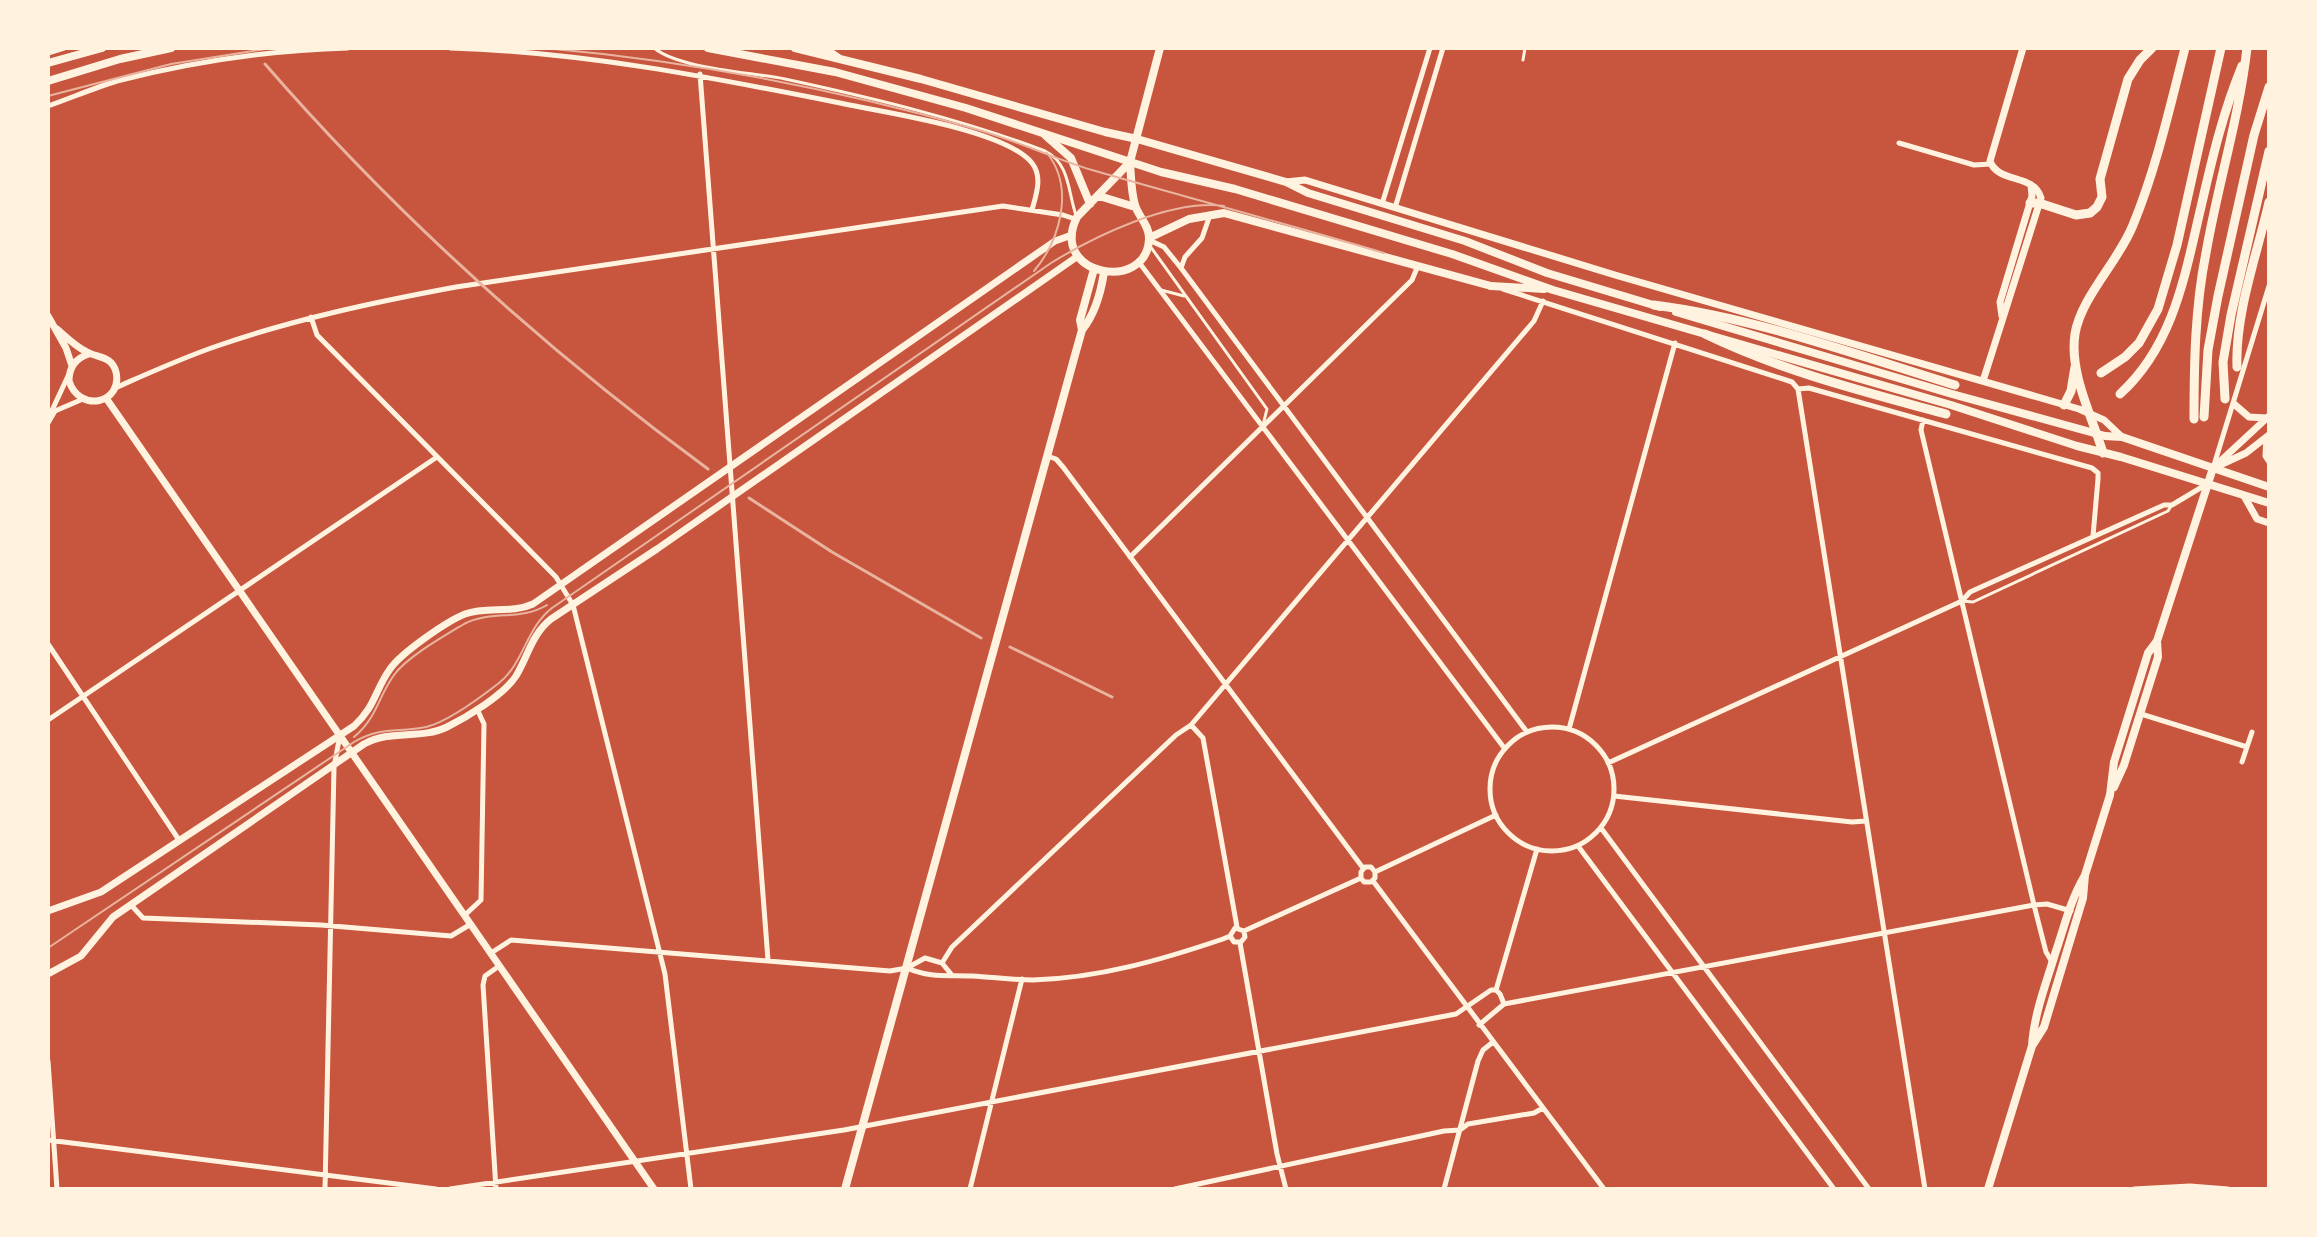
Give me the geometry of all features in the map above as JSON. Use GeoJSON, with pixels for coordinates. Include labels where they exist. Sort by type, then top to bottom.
{"type":"FeatureCollection","features":[{"type":"Feature","properties":{"kind":"highway"},"geometry":{"type":"LineString","coordinates":[[2035,203],[2076,215],[2090,213],[2097,207],[2102,197],[2100,179],[2128,79],[2152,48]]}},
{"type":"Feature","properties":{"kind":"highway"},"geometry":{"type":"LineString","coordinates":[[2064,405],[2071,391],[2075,331],[2085,309],[2120,254],[2133,225],[2185,48]]}},
{"type":"Feature","properties":{"kind":"highway"},"geometry":{"type":"LineString","coordinates":[[2101,373],[2139,343],[2158,309],[2177,245],[2221,48]]}},
{"type":"Feature","properties":{"kind":"highway"},"geometry":{"type":"LineString","coordinates":[[2120,394],[2151,360],[2174,311],[2225,111],[2248,48]]}},
{"type":"Feature","properties":{"kind":"highway"},"geometry":{"type":"LineString","coordinates":[[2248,48],[2239,111],[2205,255],[2194,377],[2199,418],[2208,350],[2232,233],[2254,135],[2269,87]]}},
{"type":"Feature","properties":{"kind":"highway"},"geometry":{"type":"LineString","coordinates":[[2229,402],[2223,362],[2269,151]]}},
{"type":"Feature","properties":{"kind":"highway"},"geometry":{"type":"LineString","coordinates":[[2237,367],[2236,345],[2240,321],[2269,202]]}},
{"type":"Feature","properties":{"kind":"highway"},"geometry":{"type":"LineString","coordinates":[[1654,305],[1699,311],[1796,336],[1955,385]]}},
{"type":"Feature","properties":{"kind":"highway"},"geometry":{"type":"LineString","coordinates":[[1705,334],[1735,348],[1846,387],[1946,414]]}},
{"type":"Feature","properties":{"kind":"highway"},"geometry":{"type":"LineString","coordinates":[[2075,363],[2103,453]]}},
{"type":"Feature","properties":{"kind":"main road"},"geometry":{"type":"LineString","coordinates":[[48,63],[102,48]]}},
{"type":"Feature","properties":{"kind":"main road"},"geometry":{"type":"LineString","coordinates":[[48,81],[120,59],[171,48]]}},
{"type":"Feature","properties":{"kind":"main road"},"geometry":{"type":"LineString","coordinates":[[708,48],[835,72],[966,108],[1130,162],[1198,182],[1235,189],[1452,254],[1553,290],[2269,503]]}},
{"type":"Feature","properties":{"kind":"main road"},"geometry":{"type":"LineString","coordinates":[[795,48],[837,54]]}},
{"type":"Feature","properties":{"kind":"main road"},"geometry":{"type":"LineString","coordinates":[[824,48],[921,79],[1286,182],[1308,193],[1465,241],[1522,265],[1952,394],[2122,437],[2269,487]]}},
{"type":"Feature","properties":{"kind":"main road"},"geometry":{"type":"LineString","coordinates":[[1149,240],[1135,207],[1130,162],[1160,48]]}},
{"type":"Feature","properties":{"kind":"main road"},"geometry":{"type":"LineString","coordinates":[[1045,135],[1071,158],[1090,204]]}},
{"type":"Feature","properties":{"kind":"main road"},"geometry":{"type":"LineString","coordinates":[[1130,162],[1076,218],[1072,245],[1078,256],[1094,269],[1121,272],[1138,261],[1149,240],[1189,219],[1224,213],[1491,286],[1553,290]]}},
{"type":"Feature","properties":{"kind":"main road"},"geometry":{"type":"LineString","coordinates":[[1099,196],[1135,207]]}},
{"type":"Feature","properties":{"kind":"main road"},"geometry":{"type":"LineString","coordinates":[[1082,330],[1080,320],[1094,269]]}},
{"type":"Feature","properties":{"kind":"main road"},"geometry":{"type":"LineString","coordinates":[[845,1189],[1082,330],[1099,296],[1104,272]]}},
{"type":"Feature","properties":{"kind":"main road"},"geometry":{"type":"LineString","coordinates":[[2110,795],[2114,762],[2148,653],[2157,641],[2213,468]]}},
{"type":"Feature","properties":{"kind":"main road"},"geometry":{"type":"LineString","coordinates":[[2032,1046],[2044,1027],[2065,959],[2085,875],[2158,657],[2157,641]]}},
{"type":"Feature","properties":{"kind":"main road"},"geometry":{"type":"LineString","coordinates":[[2136,692],[2140,713]]}},
{"type":"Feature","properties":{"kind":"main road"},"geometry":{"type":"LineString","coordinates":[[1988,1189],[2032,1046],[2034,1026],[2069,909],[2085,875]]}},
{"type":"Feature","properties":{"kind":"street"},"geometry":{"type":"LineString","coordinates":[[48,53],[64,48]]}},
{"type":"Feature","properties":{"kind":"street"},"geometry":{"type":"LineString","coordinates":[[48,106],[100,87],[154,73],[233,58],[348,48]]}},
{"type":"Feature","properties":{"kind":"street"},"geometry":{"type":"LineString","coordinates":[[450,48],[600,60],[700,74],[892,111],[1007,145],[1031,161],[1038,174],[1032,210]]}},
{"type":"Feature","properties":{"kind":"street"},"geometry":{"type":"LineString","coordinates":[[1382,204],[1430,48]]}},
{"type":"Feature","properties":{"kind":"street"},"geometry":{"type":"LineString","coordinates":[[1395,208],[1443,48]]}},
{"type":"Feature","properties":{"kind":"street"},"geometry":{"type":"LineString","coordinates":[[1983,381],[2002,316],[2009,306],[2035,203],[2041,194],[2031,185],[1997,172],[1991,164],[1993,145],[2023,48]]}},
{"type":"Feature","properties":{"kind":"street"},"geometry":{"type":"LineString","coordinates":[[700,74],[768,960]]}},
{"type":"Feature","properties":{"kind":"street"},"geometry":{"type":"LineString","coordinates":[[1899,143],[1974,165],[1991,164]]}},
{"type":"Feature","properties":{"kind":"street"},"geometry":{"type":"LineString","coordinates":[[1286,182],[1305,180],[1615,275],[2064,405],[2104,420],[2122,437]]}},
{"type":"Feature","properties":{"kind":"street"},"geometry":{"type":"LineString","coordinates":[[114,388],[217,346],[311,317],[456,287],[1003,206],[1076,218]]}},
{"type":"Feature","properties":{"kind":"street"},"geometry":{"type":"LineString","coordinates":[[1181,268],[1185,257],[1195,248],[1210,214]]}},
{"type":"Feature","properties":{"kind":"street"},"geometry":{"type":"LineString","coordinates":[[48,911],[101,892],[340,735],[368,712],[388,672],[408,652],[465,614],[518,610],[533,604],[1055,241],[1072,235]]}},
{"type":"Feature","properties":{"kind":"street"},"geometry":{"type":"LineString","coordinates":[[1149,240],[1164,247],[1172,256],[1527,732]]}},
{"type":"Feature","properties":{"kind":"street"},"geometry":{"type":"LineString","coordinates":[[48,974],[81,956],[113,917],[375,738],[438,731],[476,709],[511,683],[543,626],[1078,256]]}},
{"type":"Feature","properties":{"kind":"street"},"geometry":{"type":"LineString","coordinates":[[1172,256],[1185,257]]}},
{"type":"Feature","properties":{"kind":"street"},"geometry":{"type":"LineString","coordinates":[[1138,261],[1505,749]]}},
{"type":"Feature","properties":{"kind":"street"},"geometry":{"type":"LineString","coordinates":[[1130,557],[1412,280],[1417,268]]}},
{"type":"Feature","properties":{"kind":"street"},"geometry":{"type":"LineString","coordinates":[[1491,286],[1792,382],[1798,389],[1925,1189]]}},
{"type":"Feature","properties":{"kind":"street"},"geometry":{"type":"LineString","coordinates":[[2213,468],[2229,402],[2269,286]]}},
{"type":"Feature","properties":{"kind":"street"},"geometry":{"type":"LineString","coordinates":[[942,963],[952,947],[996,904],[1176,735],[1191,725],[1534,321],[1543,301]]}},
{"type":"Feature","properties":{"kind":"street"},"geometry":{"type":"LineString","coordinates":[[48,316],[57,329],[72,366]]}},
{"type":"Feature","properties":{"kind":"street"},"geometry":{"type":"LineString","coordinates":[[311,317],[317,335],[561,584],[573,605],[661,952],[691,1189]]}},
{"type":"Feature","properties":{"kind":"street"},"geometry":{"type":"LineString","coordinates":[[57,329],[89,354]]}},
{"type":"Feature","properties":{"kind":"street"},"geometry":{"type":"LineString","coordinates":[[1569,729],[1645,443],[1675,343]]}},
{"type":"Feature","properties":{"kind":"street"},"geometry":{"type":"LineString","coordinates":[[48,421],[76,360],[89,354],[100,355],[114,366],[116,380],[106,398],[98,401],[83,399],[74,392],[69,376]]}},
{"type":"Feature","properties":{"kind":"street"},"geometry":{"type":"LineString","coordinates":[[1798,389],[1809,388],[2092,468],[2098,473],[2093,537]]}},
{"type":"Feature","properties":{"kind":"street"},"geometry":{"type":"LineString","coordinates":[[106,398],[654,1189]]}},
{"type":"Feature","properties":{"kind":"street"},"geometry":{"type":"LineString","coordinates":[[48,421],[55,411],[83,399]]}},
{"type":"Feature","properties":{"kind":"street"},"geometry":{"type":"LineString","coordinates":[[2229,402],[2249,417],[2268,417]]}},
{"type":"Feature","properties":{"kind":"street"},"geometry":{"type":"LineString","coordinates":[[2213,468],[2268,417]]}},
{"type":"Feature","properties":{"kind":"street"},"geometry":{"type":"LineString","coordinates":[[1923,420],[1921,430],[2046,952],[2053,962],[2065,959]]}},
{"type":"Feature","properties":{"kind":"street"},"geometry":{"type":"LineString","coordinates":[[2213,468],[2246,453],[2268,436]]}},
{"type":"Feature","properties":{"kind":"street"},"geometry":{"type":"LineString","coordinates":[[2268,436],[2265,456],[2269,462]]}},
{"type":"Feature","properties":{"kind":"street"},"geometry":{"type":"LineString","coordinates":[[1047,456],[1056,459],[1363,868],[1361,878]]}},
{"type":"Feature","properties":{"kind":"street"},"geometry":{"type":"LineString","coordinates":[[48,720],[437,457]]}},
{"type":"Feature","properties":{"kind":"street"},"geometry":{"type":"LineString","coordinates":[[1608,763],[1962,601],[1970,592],[2164,505],[2172,505],[2207,484]]}},
{"type":"Feature","properties":{"kind":"street"},"geometry":{"type":"LineString","coordinates":[[2244,496],[2257,519],[2269,523]]}},
{"type":"Feature","properties":{"kind":"street"},"geometry":{"type":"LineString","coordinates":[[48,644],[180,841]]}},
{"type":"Feature","properties":{"kind":"street"},"geometry":{"type":"LineString","coordinates":[[465,915],[481,900],[484,724],[476,709]]}},
{"type":"Feature","properties":{"kind":"street"},"geometry":{"type":"LineString","coordinates":[[2140,713],[2247,747]]}},
{"type":"Feature","properties":{"kind":"street"},"geometry":{"type":"LineString","coordinates":[[1191,725],[1203,738],[1237,927]]}},
{"type":"Feature","properties":{"kind":"street"},"geometry":{"type":"LineString","coordinates":[[1547,728],[1569,729],[1591,741],[1608,763],[1614,780],[1610,813],[1601,828],[1578,846],[1537,849],[1522,843],[1505,830],[1496,815],[1491,796],[1492,776],[1505,749],[1527,732],[1547,728]]}},
{"type":"Feature","properties":{"kind":"street"},"geometry":{"type":"LineString","coordinates":[[2242,762],[2252,732]]}},
{"type":"Feature","properties":{"kind":"street"},"geometry":{"type":"LineString","coordinates":[[325,1189],[334,767],[340,735]]}},
{"type":"Feature","properties":{"kind":"street"},"geometry":{"type":"LineString","coordinates":[[1614,796],[1866,821]]}},
{"type":"Feature","properties":{"kind":"street"},"geometry":{"type":"LineString","coordinates":[[1375,872],[1496,815]]}},
{"type":"Feature","properties":{"kind":"street"},"geometry":{"type":"LineString","coordinates":[[1601,828],[1869,1189]]}},
{"type":"Feature","properties":{"kind":"street"},"geometry":{"type":"LineString","coordinates":[[1578,846],[1834,1189]]}},
{"type":"Feature","properties":{"kind":"street"},"geometry":{"type":"LineString","coordinates":[[1496,990],[1537,849]]}},
{"type":"Feature","properties":{"kind":"street"},"geometry":{"type":"LineString","coordinates":[[1363,868],[1371,867],[1375,872]]}},
{"type":"Feature","properties":{"kind":"street"},"geometry":{"type":"LineString","coordinates":[[1375,872],[1373,881],[1604,1189]]}},
{"type":"Feature","properties":{"kind":"street"},"geometry":{"type":"LineString","coordinates":[[1361,878],[1366,882],[1373,881]]}},
{"type":"Feature","properties":{"kind":"street"},"geometry":{"type":"LineString","coordinates":[[1244,931],[1361,878]]}},
{"type":"Feature","properties":{"kind":"street"},"geometry":{"type":"LineString","coordinates":[[1479,1025],[1504,1004],[2034,905],[2047,904],[2069,909],[2077,917]]}},
{"type":"Feature","properties":{"kind":"street"},"geometry":{"type":"LineString","coordinates":[[131,905],[143,918],[451,936],[471,924]]}},
{"type":"Feature","properties":{"kind":"street"},"geometry":{"type":"LineString","coordinates":[[1237,927],[1244,931]]}},
{"type":"Feature","properties":{"kind":"street"},"geometry":{"type":"LineString","coordinates":[[1237,927],[1230,936],[1240,943]]}},
{"type":"Feature","properties":{"kind":"street"},"geometry":{"type":"LineString","coordinates":[[1244,931],[1245,937],[1240,943],[1286,1189]]}},
{"type":"Feature","properties":{"kind":"street"},"geometry":{"type":"LineString","coordinates":[[907,968],[933,977],[951,975],[1022,979],[1089,975],[1155,962],[1230,936]]}},
{"type":"Feature","properties":{"kind":"street"},"geometry":{"type":"LineString","coordinates":[[491,953],[511,940],[890,971],[907,968],[925,958],[942,963],[951,975]]}},
{"type":"Feature","properties":{"kind":"street"},"geometry":{"type":"LineString","coordinates":[[496,1186],[483,985],[485,976],[499,965]]}},
{"type":"Feature","properties":{"kind":"street"},"geometry":{"type":"LineString","coordinates":[[970,1189],[1022,979]]}},
{"type":"Feature","properties":{"kind":"street"},"geometry":{"type":"LineString","coordinates":[[450,1189],[496,1186],[991,1103],[1456,1014],[1491,990],[1496,990]]}},
{"type":"Feature","properties":{"kind":"street"},"geometry":{"type":"LineString","coordinates":[[1496,990],[1504,1004]]}},
{"type":"Feature","properties":{"kind":"street"},"geometry":{"type":"LineString","coordinates":[[1444,1189],[1478,1061],[1483,1050],[1493,1042]]}},
{"type":"Feature","properties":{"kind":"street"},"geometry":{"type":"LineString","coordinates":[[48,1061],[51,1140],[57,1189]]}},
{"type":"Feature","properties":{"kind":"street"},"geometry":{"type":"LineString","coordinates":[[1175,1189],[1460,1130],[1468,1124],[1534,1113],[1543,1108]]}},
{"type":"Feature","properties":{"kind":"street"},"geometry":{"type":"LineString","coordinates":[[51,1140],[436,1189]]}},
{"type":"Feature","properties":{"kind":"street"},"geometry":{"type":"LineString","coordinates":[[2134,1189],[2190,1186],[2228,1189]]}},
{"type":"Feature","properties":{"kind":"lane"},"geometry":{"type":"LineString","coordinates":[[654,48],[675,60],[776,77],[953,120],[1045,151],[1056,158],[1066,175],[1076,218]]}},
{"type":"Feature","properties":{"kind":"lane"},"geometry":{"type":"LineString","coordinates":[[1523,60],[1525,48]]}},
{"type":"Feature","properties":{"kind":"lane"},"geometry":{"type":"LineString","coordinates":[[1149,240],[1184,296],[1267,409],[1263,428]]}},
{"type":"Feature","properties":{"kind":"lane"},"geometry":{"type":"LineString","coordinates":[[1161,290],[1184,296]]}},
{"type":"Feature","properties":{"kind":"lane"},"geometry":{"type":"LineString","coordinates":[[1267,409],[1284,407]]}},
{"type":"Feature","properties":{"kind":"lane"},"geometry":{"type":"LineString","coordinates":[[1962,601],[1973,602],[2165,513],[2172,505]]}},
{"type":"Feature","properties":{"kind":"tram line"},"geometry":{"type":"LineString","coordinates":[[48,96],[171,64],[272,48]]}},
{"type":"Feature","properties":{"kind":"tram line"},"geometry":{"type":"LineString","coordinates":[[544,48],[707,68],[867,100],[987,132],[1092,170],[1384,253]]}},
{"type":"Feature","properties":{"kind":"tram line"},"geometry":{"type":"LineString","coordinates":[[1034,271],[1051,244],[1061,214],[1060,182],[1056,167],[1047,153]]}},
{"type":"Feature","properties":{"kind":"tram line"},"geometry":{"type":"LineString","coordinates":[[48,948],[354,742],[381,732],[426,727],[474,702],[507,675],[536,625],[552,608],[1051,263],[1111,231],[1158,214],[1203,205],[1224,206]]}},
{"type":"Feature","properties":{"kind":"tram line"},"geometry":{"type":"LineString","coordinates":[[354,737],[373,715],[394,675],[426,647],[474,620],[527,613],[547,605]]}},
{"type":"Feature","properties":{"kind":"railway"},"geometry":{"type":"LineString","coordinates":[[265,64],[367,175],[475,279],[589,377],[708,469]]}},
{"type":"Feature","properties":{"kind":"railway"},"geometry":{"type":"LineString","coordinates":[[749,498],[832,552],[981,638]]}},
{"type":"Feature","properties":{"kind":"railway"},"geometry":{"type":"LineString","coordinates":[[1010,647],[1112,697]]}}]}
